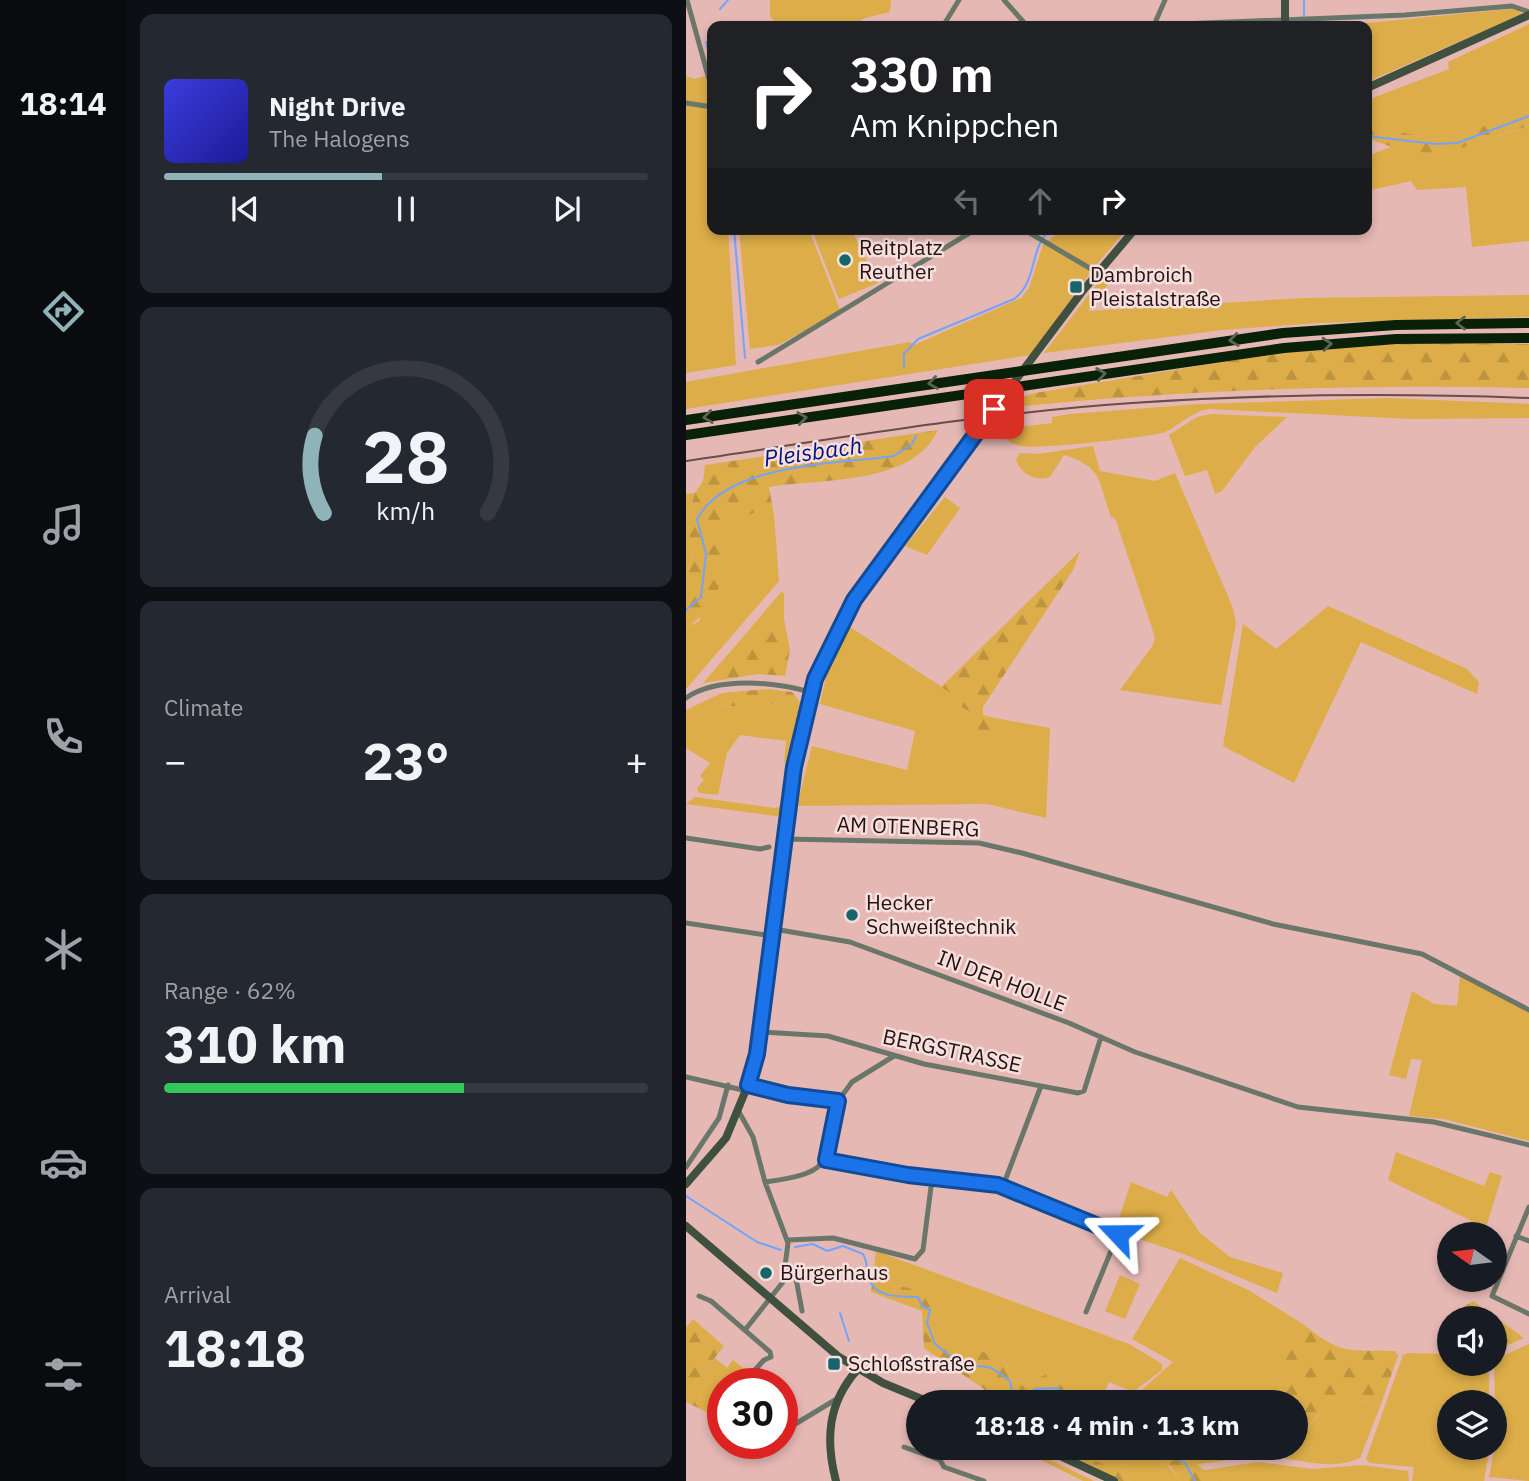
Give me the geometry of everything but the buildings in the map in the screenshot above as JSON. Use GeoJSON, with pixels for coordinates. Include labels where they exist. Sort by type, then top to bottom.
{"type":"FeatureCollection","features":[{"type":"Feature","properties":{"kind":"highway"},"geometry":{"type":"LineString","coordinates":[[686,420],[1048,366],[1309,331],[1420,324],[1529,323]]}},
{"type":"Feature","properties":{"kind":"highway"},"geometry":{"type":"LineString","coordinates":[[686,435],[1321,345],[1408,339],[1529,338]]}},
{"type":"Feature","properties":{"kind":"main road"},"geometry":{"type":"LineString","coordinates":[[1285,0],[1285,21]]}},
{"type":"Feature","properties":{"kind":"main road"},"geometry":{"type":"LineString","coordinates":[[1372,86],[1529,13]]}},
{"type":"Feature","properties":{"kind":"main road"},"geometry":{"type":"LineString","coordinates":[[686,1184],[719,1149],[748,1088],[760,1032],[794,767],[810,692],[829,646],[854,600],[1098,273],[1130,235]]}},
{"type":"Feature","properties":{"kind":"main road"},"geometry":{"type":"LineString","coordinates":[[686,1226],[770,1300],[856,1370],[906,1392]]}},
{"type":"Feature","properties":{"kind":"main road"},"geometry":{"type":"LineString","coordinates":[[836,1481],[829,1447],[835,1400],[856,1370]]}},
{"type":"Feature","properties":{"kind":"main road"},"geometry":{"type":"LineString","coordinates":[[1069,1460],[1114,1481]]}},
{"type":"Feature","properties":{"kind":"street"},"geometry":{"type":"LineString","coordinates":[[687,0],[707,72]]}},
{"type":"Feature","properties":{"kind":"street"},"geometry":{"type":"LineString","coordinates":[[946,21],[959,0]]}},
{"type":"Feature","properties":{"kind":"street"},"geometry":{"type":"LineString","coordinates":[[1004,0],[1023,21]]}},
{"type":"Feature","properties":{"kind":"street"},"geometry":{"type":"LineString","coordinates":[[1156,21],[1165,0]]}},
{"type":"Feature","properties":{"kind":"street"},"geometry":{"type":"LineString","coordinates":[[1323,21],[1512,6],[1529,13]]}},
{"type":"Feature","properties":{"kind":"street"},"geometry":{"type":"LineString","coordinates":[[686,103],[707,106]]}},
{"type":"Feature","properties":{"kind":"street"},"geometry":{"type":"LineString","coordinates":[[758,362],[966,235]]}},
{"type":"Feature","properties":{"kind":"street"},"geometry":{"type":"LineString","coordinates":[[1032,235],[1098,273]]}},
{"type":"Feature","properties":{"kind":"street"},"geometry":{"type":"LineString","coordinates":[[686,698],[706,689],[765,682],[810,692]]}},
{"type":"Feature","properties":{"kind":"street"},"geometry":{"type":"LineString","coordinates":[[686,838],[760,849],[769,847]]}},
{"type":"Feature","properties":{"kind":"street","name":"AM OTENBERG"},"geometry":{"type":"LineString","coordinates":[[786,839],[979,843],[1273,924],[1422,954],[1529,1010]]}},
{"type":"Feature","properties":{"kind":"street","name":"IN DER HOLLE"},"geometry":{"type":"LineString","coordinates":[[686,923],[850,942],[1135,1052],[1298,1107],[1433,1122],[1529,1145]]}},
{"type":"Feature","properties":{"kind":"street","name":"BERGSTRASSE"},"geometry":{"type":"LineString","coordinates":[[760,1032],[828,1036],[894,1056],[1078,1093],[1084,1091],[1101,1037]]}},
{"type":"Feature","properties":{"kind":"street"},"geometry":{"type":"LineString","coordinates":[[765,1182],[807,1176],[826,1160],[838,1101],[852,1082],[894,1056]]}},
{"type":"Feature","properties":{"kind":"street"},"geometry":{"type":"LineString","coordinates":[[686,1077],[838,1101]]}},
{"type":"Feature","properties":{"kind":"street"},"geometry":{"type":"LineString","coordinates":[[686,1167],[719,1118],[728,1085]]}},
{"type":"Feature","properties":{"kind":"street"},"geometry":{"type":"LineString","coordinates":[[1003,1186],[1041,1086]]}},
{"type":"Feature","properties":{"kind":"street"},"geometry":{"type":"LineString","coordinates":[[738,1112],[753,1137],[765,1182],[788,1240],[783,1282],[745,1330]]}},
{"type":"Feature","properties":{"kind":"street"},"geometry":{"type":"LineString","coordinates":[[826,1160],[932,1179],[1003,1186],[1118,1234],[1086,1312]]}},
{"type":"Feature","properties":{"kind":"street"},"geometry":{"type":"LineString","coordinates":[[788,1240],[834,1238],[915,1258],[923,1250],[932,1179]]}},
{"type":"Feature","properties":{"kind":"street"},"geometry":{"type":"LineString","coordinates":[[1529,1207],[1492,1296],[1529,1314]]}},
{"type":"Feature","properties":{"kind":"street"},"geometry":{"type":"LineString","coordinates":[[1516,1236],[1529,1241]]}},
{"type":"Feature","properties":{"kind":"street"},"geometry":{"type":"LineString","coordinates":[[786,1271],[795,1273],[802,1311]]}},
{"type":"Feature","properties":{"kind":"street"},"geometry":{"type":"LineString","coordinates":[[699,1296],[711,1301],[770,1352],[771,1357],[757,1368]]}},
{"type":"Feature","properties":{"kind":"street"},"geometry":{"type":"LineString","coordinates":[[798,1422],[835,1400]]}},
{"type":"Feature","properties":{"kind":"street"},"geometry":{"type":"LineString","coordinates":[[904,1447],[940,1460],[944,1467],[984,1481]]}},
{"type":"Feature","properties":{"kind":"green space"},"geometry":{"type":"Polygon","coordinates":[[[770,0],[891,0],[890,12],[860,21],[774,21],[770,16],[770,0]]]}},
{"type":"Feature","properties":{"kind":"green space"},"geometry":{"type":"Polygon","coordinates":[[[1519,8],[1522,14],[1372,80],[1372,23],[1519,8]]]}},
{"type":"Feature","properties":{"kind":"green space"},"geometry":{"type":"Polygon","coordinates":[[[1529,24],[1529,111],[1442,140],[1372,127],[1372,98],[1449,69],[1448,62],[1529,24]]]}},
{"type":"Feature","properties":{"kind":"green space"},"geometry":{"type":"Polygon","coordinates":[[[686,76],[694,79],[705,76],[707,235],[728,235],[736,365],[686,373],[686,76]]]}},
{"type":"Feature","properties":{"kind":"green space"},"geometry":{"type":"Polygon","coordinates":[[[1529,111],[1529,126],[1433,157],[1405,152],[1372,140],[1372,127],[1442,140],[1529,111]]]}},
{"type":"Feature","properties":{"kind":"green space"},"geometry":{"type":"Polygon","coordinates":[[[1529,126],[1529,241],[1472,247],[1466,187],[1417,190],[1411,181],[1372,190],[1372,154],[1391,147],[1406,151],[1442,150],[1529,126]]]}},
{"type":"Feature","properties":{"kind":"green space"},"geometry":{"type":"Polygon","coordinates":[[[740,235],[811,235],[841,312],[778,345],[750,349],[740,235]]]}},
{"type":"Feature","properties":{"kind":"green space","name":"Reitplatz Reuther"},"geometry":{"type":"Polygon","coordinates":[[[854,235],[878,283],[839,299],[814,236],[854,235]]]}},
{"type":"Feature","properties":{"kind":"green space"},"geometry":{"type":"Polygon","coordinates":[[[1056,235],[1122,235],[1096,265],[1030,355],[686,409],[686,382],[910,342],[914,345],[1021,298],[1029,288],[1043,245],[1056,235]]]}},
{"type":"Feature","properties":{"kind":"green space"},"geometry":{"type":"Polygon","coordinates":[[[1104,275],[1112,279],[1088,311],[1304,298],[1529,295],[1529,317],[1317,323],[1222,330],[1044,353],[1104,275]]]}},
{"type":"Feature","properties":{"kind":"green space"},"geometry":{"type":"Polygon","coordinates":[[[1397,342],[1529,344],[1529,388],[1266,390],[1003,408],[1007,402],[1035,393],[1271,354],[1397,342]]]}},
{"type":"Feature","properties":{"kind":"green space"},"geometry":{"type":"Polygon","coordinates":[[[1387,398],[1529,404],[1529,418],[1410,419],[1208,409],[1156,434],[1030,447],[1016,445],[1008,440],[996,431],[992,423],[1011,421],[1013,428],[1052,423],[1052,417],[1070,414],[1199,404],[1387,398]]]}},
{"type":"Feature","properties":{"kind":"green space"},"geometry":{"type":"Polygon","coordinates":[[[1211,414],[1287,417],[1255,447],[1222,491],[1215,494],[1207,470],[1185,476],[1169,435],[1197,417],[1211,414]]]}},
{"type":"Feature","properties":{"kind":"green space"},"geometry":{"type":"Polygon","coordinates":[[[938,430],[926,448],[908,461],[887,470],[839,480],[769,487],[774,515],[758,511],[715,531],[723,558],[721,579],[708,607],[686,628],[686,584],[692,552],[687,519],[695,493],[703,481],[705,465],[938,430]]]}},
{"type":"Feature","properties":{"kind":"green space"},"geometry":{"type":"Polygon","coordinates":[[[1093,446],[1100,471],[1155,481],[1175,473],[1233,608],[1236,623],[1221,705],[1120,690],[1153,645],[1155,637],[1115,518],[1111,517],[1101,485],[1093,470],[1064,455],[1050,477],[1045,478],[1034,478],[1025,473],[1016,460],[1020,453],[1038,454],[1093,446]]]}},
{"type":"Feature","properties":{"kind":"green space"},"geometry":{"type":"Polygon","coordinates":[[[695,493],[687,519],[692,551],[686,584],[686,494],[695,493]]]}},
{"type":"Feature","properties":{"kind":"green space"},"geometry":{"type":"Polygon","coordinates":[[[945,497],[960,508],[927,555],[905,546],[945,497]]]}},
{"type":"Feature","properties":{"kind":"green space"},"geometry":{"type":"Polygon","coordinates":[[[758,511],[774,515],[779,581],[686,689],[686,628],[699,621],[723,559],[715,531],[758,511]]]}},
{"type":"Feature","properties":{"kind":"green space"},"geometry":{"type":"Polygon","coordinates":[[[1080,551],[1073,570],[983,707],[983,715],[995,718],[992,743],[977,743],[979,717],[951,701],[954,695],[941,687],[1080,551]]]}},
{"type":"Feature","properties":{"kind":"green space"},"geometry":{"type":"Polygon","coordinates":[[[781,592],[784,593],[784,619],[743,637],[781,592]]]}},
{"type":"Feature","properties":{"kind":"green space"},"geometry":{"type":"Polygon","coordinates":[[[1328,606],[1467,669],[1479,682],[1477,694],[1361,642],[1294,783],[1223,746],[1243,624],[1276,649],[1328,606]]]}},
{"type":"Feature","properties":{"kind":"green space"},"geometry":{"type":"Polygon","coordinates":[[[784,619],[790,650],[785,676],[758,674],[703,683],[743,637],[784,619]]]}},
{"type":"Feature","properties":{"kind":"green space"},"geometry":{"type":"Polygon","coordinates":[[[850,627],[954,695],[951,701],[979,717],[992,743],[995,718],[1050,728],[1046,818],[987,804],[797,806],[812,746],[907,770],[915,731],[820,704],[827,672],[850,627]]]}},
{"type":"Feature","properties":{"kind":"green space"},"geometry":{"type":"Polygon","coordinates":[[[767,689],[792,692],[800,702],[717,707],[713,697],[723,693],[767,689]]]}},
{"type":"Feature","properties":{"kind":"green space"},"geometry":{"type":"Polygon","coordinates":[[[713,697],[717,707],[800,702],[789,762],[784,763],[786,741],[740,735],[727,753],[718,795],[699,793],[697,788],[704,780],[700,776],[710,763],[686,748],[686,710],[713,697]]]}},
{"type":"Feature","properties":{"kind":"green space"},"geometry":{"type":"Polygon","coordinates":[[[695,797],[775,808],[783,805],[783,817],[686,804],[695,797]]]}},
{"type":"Feature","properties":{"kind":"green space"},"geometry":{"type":"Polygon","coordinates":[[[1460,976],[1529,1012],[1529,1141],[1444,1119],[1409,1116],[1422,1060],[1411,1059],[1406,1079],[1389,1075],[1412,991],[1434,1004],[1457,1006],[1460,976]]]}},
{"type":"Feature","properties":{"kind":"green space"},"geometry":{"type":"Polygon","coordinates":[[[1396,1152],[1484,1186],[1490,1172],[1502,1176],[1488,1222],[1474,1222],[1388,1180],[1396,1152]]]}},
{"type":"Feature","properties":{"kind":"green space"},"geometry":{"type":"Polygon","coordinates":[[[1131,1182],[1167,1197],[1171,1190],[1200,1233],[1230,1257],[1283,1273],[1277,1293],[1186,1255],[1133,1237],[1133,1234],[1116,1227],[1131,1182]]]}},
{"type":"Feature","properties":{"kind":"green space"},"geometry":{"type":"Polygon","coordinates":[[[876,1251],[1129,1344],[1162,1364],[1162,1370],[1136,1390],[1128,1390],[1109,1382],[1106,1390],[1071,1390],[1024,1381],[1015,1376],[998,1355],[971,1349],[952,1340],[920,1293],[873,1276],[876,1251]]]}},
{"type":"Feature","properties":{"kind":"green space"},"geometry":{"type":"Polygon","coordinates":[[[1180,1258],[1250,1291],[1303,1324],[1271,1390],[1142,1390],[1173,1362],[1132,1339],[1180,1258]]]}},
{"type":"Feature","properties":{"kind":"green space"},"geometry":{"type":"Polygon","coordinates":[[[1120,1275],[1140,1284],[1125,1319],[1105,1311],[1120,1275]]]}},
{"type":"Feature","properties":{"kind":"green space"},"geometry":{"type":"Polygon","coordinates":[[[873,1276],[920,1293],[943,1330],[958,1344],[998,1355],[1022,1380],[1035,1380],[1055,1369],[1069,1375],[1088,1390],[984,1390],[924,1348],[922,1311],[871,1292],[873,1276]]]}},
{"type":"Feature","properties":{"kind":"green space"},"geometry":{"type":"Polygon","coordinates":[[[1473,1301],[1480,1306],[1465,1306],[1473,1301]]]}},
{"type":"Feature","properties":{"kind":"green space"},"geometry":{"type":"Polygon","coordinates":[[[693,1319],[724,1346],[689,1391],[707,1401],[707,1412],[686,1402],[686,1327],[693,1319]]]}},
{"type":"Feature","properties":{"kind":"green space"},"geometry":{"type":"Polygon","coordinates":[[[1303,1324],[1336,1346],[1366,1351],[1395,1351],[1398,1356],[1381,1404],[1332,1400],[1308,1427],[1308,1390],[1271,1390],[1303,1324]]]}},
{"type":"Feature","properties":{"kind":"green space"},"geometry":{"type":"Polygon","coordinates":[[[1507,1326],[1524,1338],[1507,1346],[1507,1326]]]}},
{"type":"Feature","properties":{"kind":"green space"},"geometry":{"type":"Polygon","coordinates":[[[1529,1344],[1529,1481],[1489,1477],[1492,1460],[1507,1460],[1507,1390],[1495,1390],[1494,1376],[1507,1376],[1507,1354],[1529,1344]]]}},
{"type":"Feature","properties":{"kind":"green space"},"geometry":{"type":"Polygon","coordinates":[[[1437,1354],[1437,1376],[1489,1376],[1489,1390],[1437,1390],[1437,1460],[1488,1460],[1484,1481],[1412,1481],[1414,1467],[1370,1463],[1366,1459],[1403,1355],[1437,1354]]]}},
{"type":"Feature","properties":{"kind":"green space"},"geometry":{"type":"Polygon","coordinates":[[[715,1358],[727,1368],[707,1368],[715,1358]]]}},
{"type":"Feature","properties":{"kind":"green space"},"geometry":{"type":"Polygon","coordinates":[[[733,1360],[743,1368],[727,1368],[733,1360]]]}},
{"type":"Feature","properties":{"kind":"green space"},"geometry":{"type":"Polygon","coordinates":[[[707,1368],[707,1401],[689,1391],[707,1368]]]}},
{"type":"Feature","properties":{"kind":"green space"},"geometry":{"type":"Polygon","coordinates":[[[1332,1400],[1381,1404],[1360,1458],[1348,1462],[1325,1464],[1294,1460],[1308,1460],[1308,1428],[1332,1400]]]}},
{"type":"Feature","properties":{"kind":"green space"},"geometry":{"type":"Polygon","coordinates":[[[1041,1460],[1050,1460],[1094,1481],[1083,1481],[1041,1460]]]}},
{"type":"Feature","properties":{"kind":"green space"},"geometry":{"type":"Polygon","coordinates":[[[1077,1460],[1093,1460],[1124,1472],[1130,1481],[1119,1481],[1077,1460]]]}},
{"type":"Feature","properties":{"kind":"green space"},"geometry":{"type":"Polygon","coordinates":[[[1093,1460],[1160,1460],[1180,1481],[1130,1481],[1124,1472],[1093,1460]]]}},
{"type":"Feature","properties":{"kind":"green space"},"geometry":{"type":"Polygon","coordinates":[[[1159,1460],[1194,1460],[1217,1481],[1180,1481],[1171,1467],[1159,1460]]]}},
{"type":"Feature","properties":{"kind":"green space"},"geometry":{"type":"Polygon","coordinates":[[[1194,1460],[1226,1460],[1197,1464],[1194,1460]]]}},
{"type":"Feature","properties":{"kind":"green space"},"geometry":{"type":"Polygon","coordinates":[[[1258,1462],[1313,1469],[1363,1465],[1408,1471],[1409,1481],[1217,1481],[1204,1470],[1258,1462]]]}},
{"type":"Feature","properties":{"kind":"waterway"},"geometry":{"type":"LineString","coordinates":[[720,9],[728,0]]}},
{"type":"Feature","properties":{"kind":"waterway"},"geometry":{"type":"LineString","coordinates":[[1304,0],[1304,16]]}},
{"type":"Feature","properties":{"kind":"waterway"},"geometry":{"type":"LineString","coordinates":[[706,42],[707,46]]}},
{"type":"Feature","properties":{"kind":"waterway","name":"Pleisbach"},"geometry":{"type":"LineString","coordinates":[[1372,137],[1435,144],[1457,143],[1529,116]]}},
{"type":"Feature","properties":{"kind":"waterway"},"geometry":{"type":"LineString","coordinates":[[735,235],[745,358]]}},
{"type":"Feature","properties":{"kind":"waterway","name":"Pleisbach"},"geometry":{"type":"LineString","coordinates":[[904,367],[904,354],[918,339],[1014,299],[1022,292],[1045,235]]}},
{"type":"Feature","properties":{"kind":"waterway","name":"Pleisbach"},"geometry":{"type":"LineString","coordinates":[[686,610],[701,597],[706,554],[697,519],[712,501],[733,487],[785,470],[894,456],[912,444],[916,436]]}},
{"type":"Feature","properties":{"kind":"waterway"},"geometry":{"type":"LineString","coordinates":[[686,1196],[757,1242],[781,1250]]}},
{"type":"Feature","properties":{"kind":"waterway"},"geometry":{"type":"LineString","coordinates":[[795,1247],[813,1244],[827,1251],[843,1246],[863,1254],[868,1276],[876,1289],[889,1295],[918,1297],[922,1306],[930,1310],[927,1323],[935,1344],[964,1366],[985,1366],[998,1372],[1010,1381],[1012,1390]]}},
{"type":"Feature","properties":{"kind":"waterway"},"geometry":{"type":"LineString","coordinates":[[840,1313],[849,1341]]}},
{"type":"Feature","properties":{"kind":"waterway"},"geometry":{"type":"LineString","coordinates":[[1034,1390],[1059,1390]]}},
{"type":"Feature","properties":{"kind":"waterway"},"geometry":{"type":"LineString","coordinates":[[1180,1460],[1195,1481]]}},
{"type":"Feature","properties":{"kind":"railway"},"geometry":{"type":"LineString","coordinates":[[686,461],[964,420],[1076,407],[1330,395],[1529,398]]}},
{"type":"Feature","properties":{"kind":"place","name":"Reitplatz Reuther"},"geometry":{"type":"Point","coordinates":[845,260]}},
{"type":"Feature","properties":{"kind":"place","name":"Dambroich Pleistalstraße"},"geometry":{"type":"Point","coordinates":[1076,287]}},
{"type":"Feature","properties":{"kind":"place","name":"Hecker Schweißtechnik"},"geometry":{"type":"Point","coordinates":[852,915]}},
{"type":"Feature","properties":{"kind":"place","name":"Bürgerhaus"},"geometry":{"type":"Point","coordinates":[766,1273]}},
{"type":"Feature","properties":{"kind":"place","name":"Schloßstraße"},"geometry":{"type":"Point","coordinates":[834,1364]}},
{"type":"Feature","properties":{"kind":"route"},"geometry":{"type":"LineString","coordinates":[[994,409],[854,600],[829,646],[810,692],[794,767],[757,1054],[748,1085],[788,1095],[838,1101],[830,1154],[826,1160],[862,1169],[998,1185],[1118,1234]]}}]}
